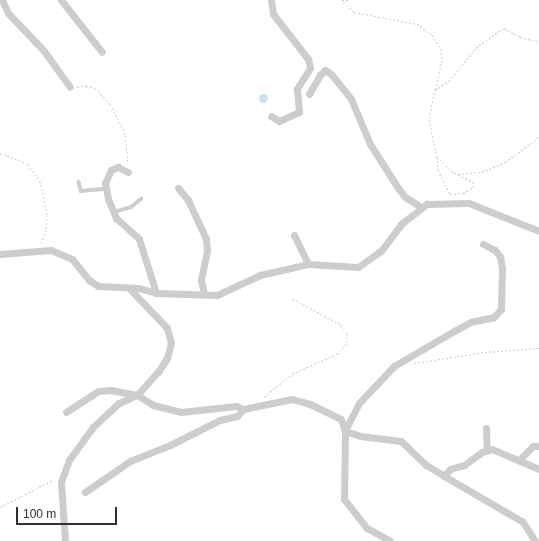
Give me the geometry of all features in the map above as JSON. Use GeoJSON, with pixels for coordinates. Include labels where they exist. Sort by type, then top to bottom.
{"type":"FeatureCollection","features":[{"type":"Feature","properties":{"kind":"street"},"geometry":{"type":"LineString","coordinates":[[2,0],[8,12],[44,51],[70,87]]}},
{"type":"Feature","properties":{"kind":"street"},"geometry":{"type":"LineString","coordinates":[[61,0],[102,52]]}},
{"type":"Feature","properties":{"kind":"street"},"geometry":{"type":"LineString","coordinates":[[271,0],[273,14],[308,59],[310,68],[298,89],[299,112],[279,121],[271,116]]}},
{"type":"Feature","properties":{"kind":"street"},"geometry":{"type":"LineString","coordinates":[[309,94],[320,75],[326,70],[331,74],[351,99],[370,144],[398,188],[405,197],[421,207]]}},
{"type":"Feature","properties":{"kind":"street"},"geometry":{"type":"LineString","coordinates":[[128,172],[118,167],[111,170],[105,188],[113,212],[139,239],[156,293]]}},
{"type":"Feature","properties":{"kind":"street"},"geometry":{"type":"LineString","coordinates":[[178,188],[188,200],[206,239],[207,251],[201,280],[204,293]]}},
{"type":"Feature","properties":{"kind":"street"},"geometry":{"type":"LineString","coordinates":[[0,254],[38,249],[51,250],[67,255],[89,280],[98,286],[130,289],[139,288],[156,293],[204,293],[217,295],[260,275],[308,264],[343,268],[358,267],[367,264],[380,251],[401,224],[421,207],[427,204],[469,203],[539,231]]}},
{"type":"Feature","properties":{"kind":"street"},"geometry":{"type":"LineString","coordinates":[[294,235],[308,264]]}},
{"type":"Feature","properties":{"kind":"street"},"geometry":{"type":"LineString","coordinates":[[345,431],[359,403],[383,376],[405,358],[471,322],[494,317],[502,309],[502,268],[500,257],[495,250],[483,244]]}},
{"type":"Feature","properties":{"kind":"street"},"geometry":{"type":"LineString","coordinates":[[64,541],[61,508],[63,475],[69,460],[93,427],[119,403],[137,395],[164,364],[171,343],[167,328],[130,289]]}},
{"type":"Feature","properties":{"kind":"street"},"geometry":{"type":"LineString","coordinates":[[66,412],[98,391],[111,390],[137,395],[153,405],[181,412],[236,406],[243,409],[286,399],[299,400],[335,415],[341,420],[345,431],[344,499],[367,528],[390,541]]}},
{"type":"Feature","properties":{"kind":"street"},"geometry":{"type":"LineString","coordinates":[[85,492],[130,461],[170,445],[220,420],[237,416],[243,409]]}},
{"type":"Feature","properties":{"kind":"street"},"geometry":{"type":"LineString","coordinates":[[486,428],[487,450]]}},
{"type":"Feature","properties":{"kind":"street"},"geometry":{"type":"LineString","coordinates":[[345,431],[360,436],[401,441],[426,465],[523,522],[535,541]]}},
{"type":"Feature","properties":{"kind":"street"},"geometry":{"type":"LineString","coordinates":[[518,460],[533,446],[539,446]]}},
{"type":"Feature","properties":{"kind":"street"},"geometry":{"type":"LineString","coordinates":[[444,476],[450,469],[464,465],[487,450],[496,450],[539,469]]}},
{"type":"Feature","properties":{"kind":"lane"},"geometry":{"type":"LineString","coordinates":[[79,182],[81,191],[105,188]]}},
{"type":"Feature","properties":{"kind":"lane"},"geometry":{"type":"LineString","coordinates":[[113,212],[131,207],[141,199]]}},
{"type":"Feature","properties":{"kind":"path"},"geometry":{"type":"LineString","coordinates":[[342,1],[349,0]]}},
{"type":"Feature","properties":{"kind":"path"},"geometry":{"type":"LineString","coordinates":[[342,1],[354,12],[417,24],[432,35],[441,49],[442,60],[429,111],[429,128],[437,157],[438,170],[450,194],[453,196],[469,190],[474,183],[457,174],[437,157]]}},
{"type":"Feature","properties":{"kind":"path"},"geometry":{"type":"LineString","coordinates":[[435,90],[449,81],[476,48],[504,28],[520,37],[539,42]]}},
{"type":"Feature","properties":{"kind":"path"},"geometry":{"type":"LineString","coordinates":[[70,87],[86,86],[95,88],[110,104],[125,132],[129,155],[128,172]]}},
{"type":"Feature","properties":{"kind":"path"},"geometry":{"type":"LineString","coordinates":[[457,174],[472,174],[494,167],[513,158],[539,137]]}},
{"type":"Feature","properties":{"kind":"path"},"geometry":{"type":"LineString","coordinates":[[0,153],[28,164],[40,181],[47,215],[46,230],[38,249]]}},
{"type":"Feature","properties":{"kind":"path"},"geometry":{"type":"LineString","coordinates":[[263,398],[288,376],[338,354],[347,342],[347,333],[340,324],[291,298]]}},
{"type":"Feature","properties":{"kind":"path"},"geometry":{"type":"LineString","coordinates":[[405,358],[412,363],[485,352],[539,348]]}},
{"type":"Feature","properties":{"kind":"path"},"geometry":{"type":"LineString","coordinates":[[0,507],[63,475]]}},
{"type":"Feature","properties":{"kind":"water"},"geometry":{"type":"Polygon","coordinates":[[[263,93],[268,98],[263,103],[258,98],[263,93]]]}}]}
